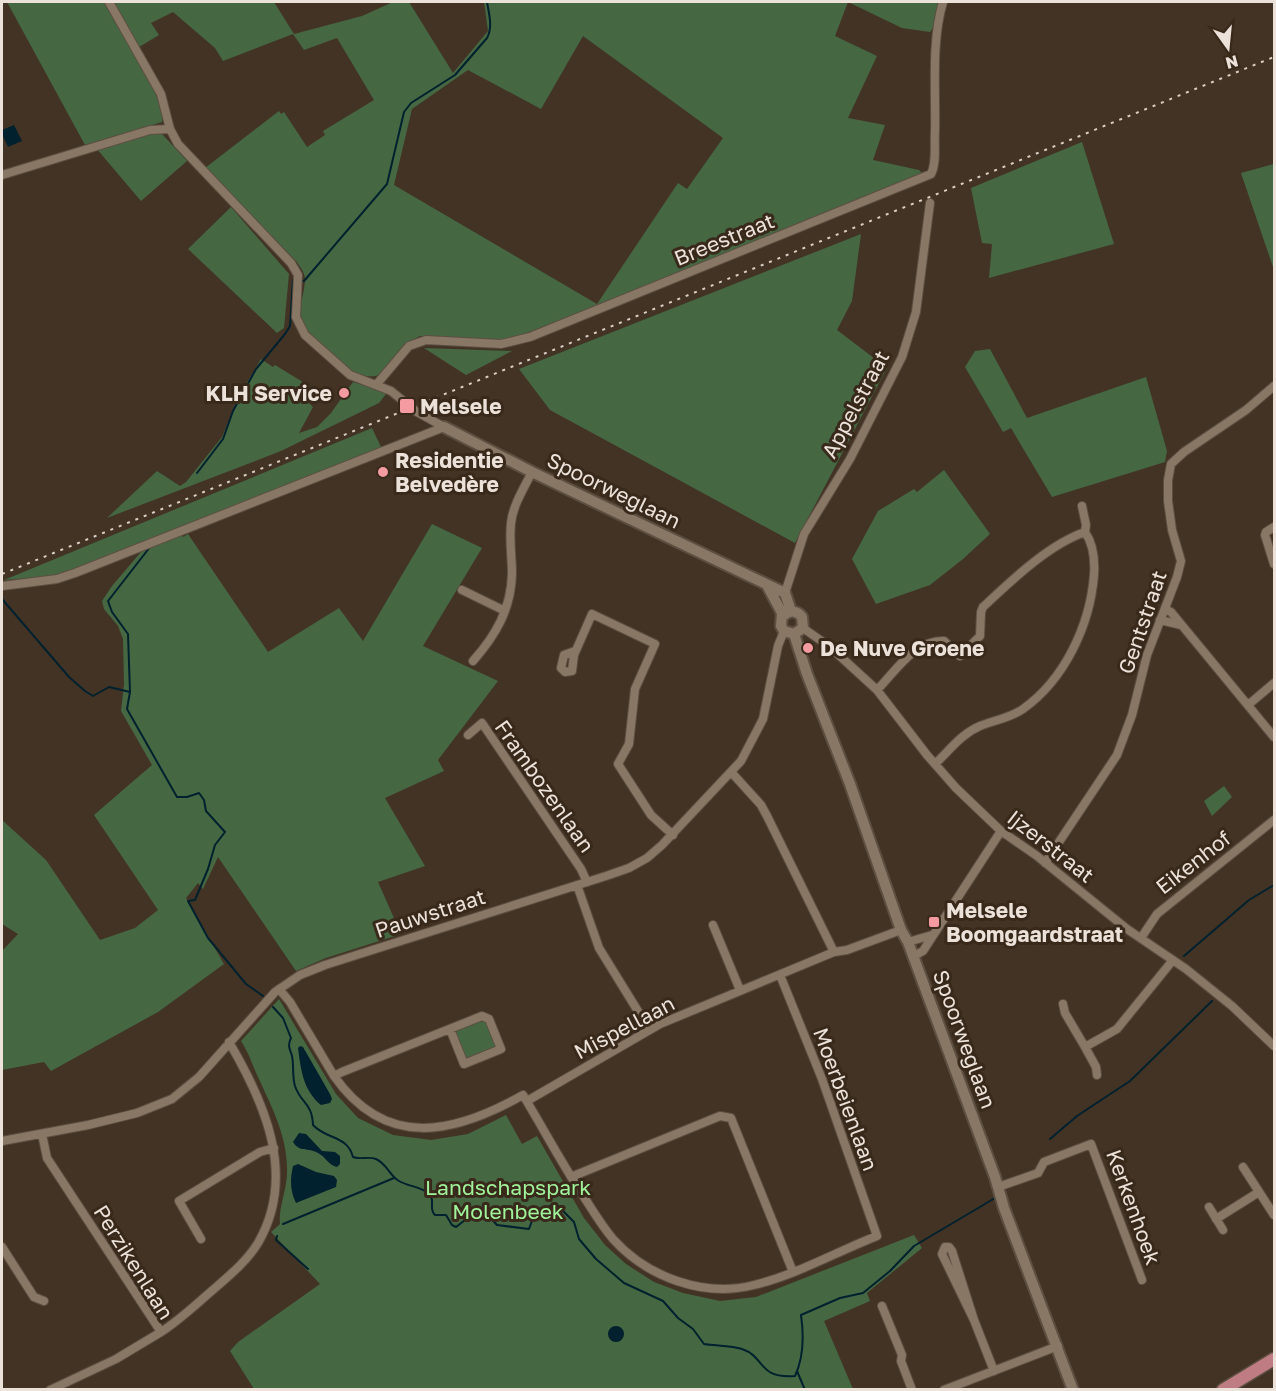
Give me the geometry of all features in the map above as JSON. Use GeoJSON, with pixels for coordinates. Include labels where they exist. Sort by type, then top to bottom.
{"type":"FeatureCollection","features":[{"type":"Feature","properties":{"kind":"main road"},"geometry":{"type":"LineString","coordinates":[[1223,1389],[1275,1359]]}},
{"type":"Feature","properties":{"kind":"street","name":"Spoorweglaan"},"geometry":{"type":"LineString","coordinates":[[109,2],[158,86],[170,129],[178,144],[291,263],[298,275],[296,317],[305,335],[350,375],[391,391],[411,407],[444,427],[532,472],[785,593]]}},
{"type":"Feature","properties":{"kind":"street","name":"Breestraat"},"geometry":{"type":"LineString","coordinates":[[376,385],[409,346],[417,342],[426,340],[501,344],[530,337],[927,176],[933,171],[937,37],[943,2]]}},
{"type":"Feature","properties":{"kind":"street"},"geometry":{"type":"LineString","coordinates":[[2,175],[150,130],[170,129]]}},
{"type":"Feature","properties":{"kind":"street","name":"Appelstraat"},"geometry":{"type":"LineString","coordinates":[[785,593],[804,534],[850,459],[902,357],[916,312],[930,203]]}},
{"type":"Feature","properties":{"kind":"street","name":"Gentstraat"},"geometry":{"type":"LineString","coordinates":[[1045,862],[1117,755],[1126,734],[1147,656],[1177,577],[1181,561],[1169,515],[1168,480],[1171,464],[1184,452],[1246,410],[1275,386]]}},
{"type":"Feature","properties":{"kind":"street"},"geometry":{"type":"LineString","coordinates":[[2,586],[57,579],[75,573],[444,427]]}},
{"type":"Feature","properties":{"kind":"street"},"geometry":{"type":"LineString","coordinates":[[473,661],[500,626],[505,611],[512,577],[511,523],[517,502],[532,472]]}},
{"type":"Feature","properties":{"kind":"street"},"geometry":{"type":"LineString","coordinates":[[935,764],[963,736],[980,726],[1024,709],[1054,678],[1078,641],[1093,595],[1095,569],[1092,542],[1085,532],[1082,506]]}},
{"type":"Feature","properties":{"kind":"street"},"geometry":{"type":"LineString","coordinates":[[1275,527],[1266,531],[1265,535],[1275,564]]}},
{"type":"Feature","properties":{"kind":"street"},"geometry":{"type":"LineString","coordinates":[[877,690],[915,650],[944,641],[960,656],[980,636],[983,607],[1015,577],[1070,537],[1085,532]]}},
{"type":"Feature","properties":{"kind":"street","name":"Spoorweglaan"},"geometry":{"type":"LineString","coordinates":[[767,585],[787,614]]}},
{"type":"Feature","properties":{"kind":"street"},"geometry":{"type":"LineString","coordinates":[[462,590],[505,611]]}},
{"type":"Feature","properties":{"kind":"street"},"geometry":{"type":"LineString","coordinates":[[785,593],[787,614]]}},
{"type":"Feature","properties":{"kind":"street"},"geometry":{"type":"LineString","coordinates":[[1165,609],[1171,612],[1275,737]]}},
{"type":"Feature","properties":{"kind":"street","name":"Spoorweglaan"},"geometry":{"type":"LineString","coordinates":[[794,631],[802,617],[796,612],[787,614],[781,621],[794,631],[807,674],[850,784],[901,930],[914,956],[1031,1280],[1040,1298],[1073,1389]]}},
{"type":"Feature","properties":{"kind":"street"},"geometry":{"type":"LineString","coordinates":[[575,651],[592,615],[655,644],[635,689],[629,744],[618,764],[651,815],[673,835]]}},
{"type":"Feature","properties":{"kind":"street"},"geometry":{"type":"LineString","coordinates":[[1160,620],[1181,626]]}},
{"type":"Feature","properties":{"kind":"street","name":"Ijzerstraat"},"geometry":{"type":"LineString","coordinates":[[794,631],[830,646],[877,690],[956,788],[1001,831],[1045,862],[1105,912],[1173,960],[1232,1006],[1275,1047]]}},
{"type":"Feature","properties":{"kind":"street","name":"Pauwstraat"},"geometry":{"type":"LineString","coordinates":[[2,1141],[137,1113],[172,1099],[199,1077],[279,989],[300,975],[629,868],[647,858],[673,835],[732,773],[747,751],[763,720],[778,646],[794,631]]}},
{"type":"Feature","properties":{"kind":"street"},"geometry":{"type":"LineString","coordinates":[[1248,705],[1275,683]]}},
{"type":"Feature","properties":{"kind":"street","name":"Frambozenlaan"},"geometry":{"type":"LineString","coordinates":[[468,735],[482,723],[581,869],[587,882]]}},
{"type":"Feature","properties":{"kind":"street"},"geometry":{"type":"LineString","coordinates":[[732,773],[761,805],[834,952]]}},
{"type":"Feature","properties":{"kind":"street","name":"Eikenhof"},"geometry":{"type":"LineString","coordinates":[[1141,938],[1156,914],[1275,820]]}},
{"type":"Feature","properties":{"kind":"street"},"geometry":{"type":"LineString","coordinates":[[914,956],[923,951],[1001,831]]}},
{"type":"Feature","properties":{"kind":"street"},"geometry":{"type":"LineString","coordinates":[[577,885],[599,948],[649,1029]]}},
{"type":"Feature","properties":{"kind":"street"},"geometry":{"type":"LineString","coordinates":[[713,925],[740,990]]}},
{"type":"Feature","properties":{"kind":"street","name":"Mispellaan"},"geometry":{"type":"LineString","coordinates":[[333,1076],[362,1107],[384,1121],[423,1129],[453,1126],[504,1106],[523,1095],[527,1101],[649,1029],[834,952],[847,950],[901,930]]}},
{"type":"Feature","properties":{"kind":"street"},"geometry":{"type":"LineString","coordinates":[[908,942],[932,935]]}},
{"type":"Feature","properties":{"kind":"street"},"geometry":{"type":"LineString","coordinates":[[1085,1047],[1117,1029],[1173,960]]}},
{"type":"Feature","properties":{"kind":"street","name":"Moerbeienlaan"},"geometry":{"type":"LineString","coordinates":[[780,975],[822,1079],[877,1236],[793,1272]]}},
{"type":"Feature","properties":{"kind":"street"},"geometry":{"type":"LineString","coordinates":[[279,989],[290,1002],[333,1076],[482,1016],[489,1019],[501,1049],[465,1068],[450,1029]]}},
{"type":"Feature","properties":{"kind":"street"},"geometry":{"type":"LineString","coordinates":[[1063,1004],[1065,1013],[1096,1067],[1097,1075]]}},
{"type":"Feature","properties":{"kind":"street"},"geometry":{"type":"LineString","coordinates":[[161,1332],[184,1316],[236,1269],[258,1243],[273,1206],[277,1172],[274,1148],[266,1118],[253,1086],[229,1042]]}},
{"type":"Feature","properties":{"kind":"street"},"geometry":{"type":"LineString","coordinates":[[527,1101],[571,1177],[602,1225],[614,1240],[646,1266],[704,1289],[733,1289],[775,1279],[793,1272],[731,1118],[720,1116],[571,1177]]}},
{"type":"Feature","properties":{"kind":"street","name":"Perzikenlaan"},"geometry":{"type":"LineString","coordinates":[[42,1134],[47,1158],[161,1332],[116,1359],[50,1389]]}},
{"type":"Feature","properties":{"kind":"street","name":"Kerkenhoek"},"geometry":{"type":"LineString","coordinates":[[998,1187],[1038,1173],[1044,1162],[1091,1144],[1142,1280]]}},
{"type":"Feature","properties":{"kind":"street"},"geometry":{"type":"LineString","coordinates":[[201,1239],[179,1201],[260,1152],[274,1148]]}},
{"type":"Feature","properties":{"kind":"street"},"geometry":{"type":"LineString","coordinates":[[1243,1167],[1275,1215]]}},
{"type":"Feature","properties":{"kind":"street"},"geometry":{"type":"LineString","coordinates":[[1216,1219],[1259,1191]]}},
{"type":"Feature","properties":{"kind":"street"},"geometry":{"type":"LineString","coordinates":[[1209,1207],[1223,1230]]}},
{"type":"Feature","properties":{"kind":"street"},"geometry":{"type":"LineString","coordinates":[[2,1247],[5,1261],[34,1297],[44,1301]]}},
{"type":"Feature","properties":{"kind":"street"},"geometry":{"type":"LineString","coordinates":[[974,1320],[942,1254],[945,1248],[949,1247],[952,1251],[974,1320],[994,1371]]}},
{"type":"Feature","properties":{"kind":"street"},"geometry":{"type":"LineString","coordinates":[[882,1306],[902,1355],[901,1361],[912,1389]]}},
{"type":"Feature","properties":{"kind":"street"},"geometry":{"type":"LineString","coordinates":[[944,1389],[1058,1346]]}},
{"type":"Feature","properties":{"kind":"green space"},"geometry":{"type":"Polygon","coordinates":[[[7,2],[104,2],[149,80],[162,112],[162,122],[85,145],[7,2]]]}},
{"type":"Feature","properties":{"kind":"green space"},"geometry":{"type":"Polygon","coordinates":[[[112,2],[274,2],[294,34],[362,16],[393,2],[409,2],[453,73],[488,31],[484,2],[848,2],[835,36],[877,56],[848,118],[885,125],[873,160],[919,170],[922,173],[599,306],[507,340],[420,336],[408,344],[386,370],[371,376],[347,368],[313,338],[302,320],[301,308],[305,279],[297,262],[205,168],[279,111],[281,114],[284,112],[307,147],[325,135],[323,131],[374,100],[337,38],[304,50],[293,34],[223,61],[215,48],[173,12],[151,23],[159,35],[139,47],[112,2]],[[583,36],[541,109],[468,70],[412,109],[394,185],[597,304],[678,183],[687,189],[723,138],[583,36]]]}},
{"type":"Feature","properties":{"kind":"green space"},"geometry":{"type":"Polygon","coordinates":[[[848,2],[939,2],[930,32],[902,28],[848,2]]]}},
{"type":"Feature","properties":{"kind":"green space"},"geometry":{"type":"Polygon","coordinates":[[[156,132],[163,135],[187,161],[141,201],[96,148],[156,132]]]}},
{"type":"Feature","properties":{"kind":"green space"},"geometry":{"type":"Polygon","coordinates":[[[1082,142],[1114,244],[989,278],[992,244],[982,243],[971,188],[1082,142]]]}},
{"type":"Feature","properties":{"kind":"green space"},"geometry":{"type":"Polygon","coordinates":[[[1274,164],[1274,270],[1241,173],[1274,164]]]}},
{"type":"Feature","properties":{"kind":"green space"},"geometry":{"type":"Polygon","coordinates":[[[231,207],[289,274],[284,328],[277,333],[188,249],[231,207]]]}},
{"type":"Feature","properties":{"kind":"green space"},"geometry":{"type":"Polygon","coordinates":[[[861,234],[852,301],[837,330],[887,368],[795,543],[550,410],[519,369],[861,234]]]}},
{"type":"Feature","properties":{"kind":"green space"},"geometry":{"type":"Polygon","coordinates":[[[424,348],[512,351],[466,375],[424,348]]]}},
{"type":"Feature","properties":{"kind":"green space"},"geometry":{"type":"Polygon","coordinates":[[[990,349],[1027,418],[1146,377],[1167,451],[1165,462],[1052,497],[1011,428],[1003,432],[965,367],[975,351],[990,349]]]}},
{"type":"Feature","properties":{"kind":"green space"},"geometry":{"type":"Polygon","coordinates":[[[261,359],[311,387],[304,398],[313,407],[299,433],[317,427],[331,413],[353,382],[386,394],[379,403],[281,451],[107,518],[157,471],[180,486],[186,482],[222,437],[239,396],[261,359]]]}},
{"type":"Feature","properties":{"kind":"green space"},"geometry":{"type":"Polygon","coordinates":[[[372,428],[382,449],[74,569],[50,577],[4,580],[372,428]]]}},
{"type":"Feature","properties":{"kind":"green space"},"geometry":{"type":"Polygon","coordinates":[[[944,470],[990,534],[930,585],[876,604],[852,559],[878,511],[914,489],[917,492],[944,470]]]}},
{"type":"Feature","properties":{"kind":"green space"},"geometry":{"type":"Polygon","coordinates":[[[432,524],[482,548],[423,646],[498,681],[438,760],[444,771],[385,798],[425,866],[378,882],[401,934],[326,958],[296,971],[218,857],[203,889],[198,883],[186,898],[224,964],[158,1012],[51,1071],[44,1062],[2,1070],[2,951],[18,934],[2,924],[2,820],[46,860],[100,940],[135,928],[158,910],[94,815],[152,765],[121,711],[124,684],[123,639],[118,626],[104,609],[102,601],[112,586],[146,546],[180,533],[183,537],[188,534],[268,652],[339,608],[363,641],[432,524]]]}},
{"type":"Feature","properties":{"kind":"green space"},"geometry":{"type":"Polygon","coordinates":[[[1224,786],[1232,797],[1212,816],[1204,801],[1224,786]]]}},
{"type":"Feature","properties":{"kind":"green space","name":"Landschapspark Molenbeek"},"geometry":{"type":"Polygon","coordinates":[[[279,999],[336,1094],[358,1118],[393,1135],[431,1140],[468,1134],[506,1115],[522,1144],[537,1136],[584,1218],[605,1245],[626,1264],[654,1282],[683,1293],[720,1301],[756,1297],[914,1235],[922,1248],[867,1293],[870,1301],[824,1321],[853,1389],[254,1389],[230,1351],[238,1342],[320,1284],[271,1232],[280,1224],[280,1212],[287,1179],[287,1160],[274,1113],[241,1041],[279,999]]]}},
{"type":"Feature","properties":{"kind":"green space"},"geometry":{"type":"Polygon","coordinates":[[[483,1019],[496,1044],[495,1048],[468,1059],[465,1058],[455,1033],[483,1019]]]}},
{"type":"Feature","properties":{"kind":"water"},"geometry":{"type":"Polygon","coordinates":[[[14,125],[22,141],[8,147],[2,130],[14,125]]]}},
{"type":"Feature","properties":{"kind":"water"},"geometry":{"type":"Polygon","coordinates":[[[303,1047],[330,1094],[332,1099],[330,1103],[321,1105],[310,1093],[300,1064],[298,1048],[303,1047]]]}},
{"type":"Feature","properties":{"kind":"water"},"geometry":{"type":"Polygon","coordinates":[[[299,1133],[306,1134],[322,1151],[335,1152],[340,1156],[340,1164],[337,1167],[334,1166],[314,1151],[298,1148],[293,1142],[299,1133]]]}},
{"type":"Feature","properties":{"kind":"water"},"geometry":{"type":"Polygon","coordinates":[[[298,1164],[316,1172],[334,1176],[337,1180],[336,1187],[296,1203],[291,1180],[293,1166],[298,1164]]]}},
{"type":"Feature","properties":{"kind":"water"},"geometry":{"type":"Polygon","coordinates":[[[616,1326],[622,1328],[624,1334],[622,1340],[616,1342],[610,1340],[608,1334],[610,1328],[616,1326]]]}},
{"type":"Feature","properties":{"kind":"waterway"},"geometry":{"type":"LineString","coordinates":[[197,473],[223,439],[233,411],[256,369],[290,326],[293,280],[304,281],[387,184],[404,112],[411,103],[455,75],[487,38],[490,25],[487,2]]}},
{"type":"Feature","properties":{"kind":"waterway"},"geometry":{"type":"LineString","coordinates":[[150,547],[108,601],[112,612],[128,634],[130,692],[127,709],[177,797],[199,793],[204,800],[206,811],[225,832],[215,845],[195,900],[188,901],[208,938],[246,984],[263,996]]}},
{"type":"Feature","properties":{"kind":"waterway"},"geometry":{"type":"LineString","coordinates":[[2,599],[69,677],[85,691],[93,696],[109,687],[130,692]]}},
{"type":"Feature","properties":{"kind":"waterway"},"geometry":{"type":"LineString","coordinates":[[1184,956],[1249,900],[1274,885]]}},
{"type":"Feature","properties":{"kind":"waterway"},"geometry":{"type":"LineString","coordinates":[[1050,1139],[1077,1116],[1130,1081],[1212,1001]]}},
{"type":"Feature","properties":{"kind":"waterway"},"geometry":{"type":"LineString","coordinates":[[273,1007],[283,1018],[291,1038],[289,1045],[293,1059],[295,1086],[311,1112],[313,1125],[318,1130],[341,1141],[353,1157],[376,1159],[399,1181],[426,1191],[431,1196],[432,1210],[435,1215],[446,1215],[456,1227],[469,1217],[488,1215],[497,1225],[529,1229],[534,1215],[555,1203],[574,1222],[579,1239],[596,1259],[624,1283],[663,1301],[678,1318],[693,1329],[704,1344],[742,1349],[774,1374],[795,1376],[802,1346],[801,1315],[840,1298],[863,1293],[890,1271],[914,1246],[995,1198]]}},
{"type":"Feature","properties":{"kind":"waterway"},"geometry":{"type":"LineString","coordinates":[[283,1224],[394,1178]]}},
{"type":"Feature","properties":{"kind":"waterway"},"geometry":{"type":"LineString","coordinates":[[277,1236],[276,1240],[308,1269]]}},
{"type":"Feature","properties":{"kind":"waterway"},"geometry":{"type":"LineString","coordinates":[[797,1371],[805,1390]]}},
{"type":"Feature","properties":{"kind":"railway"},"geometry":{"type":"LineString","coordinates":[[2,574],[1274,57]]}},
{"type":"Feature","properties":{"kind":"place","name":"KLH Service"},"geometry":{"type":"Point","coordinates":[344,393]}},
{"type":"Feature","properties":{"kind":"place","name":"Melsele"},"geometry":{"type":"Point","coordinates":[407,406]}},
{"type":"Feature","properties":{"kind":"place","name":"Residentie Belvedère"},"geometry":{"type":"Point","coordinates":[383,472]}},
{"type":"Feature","properties":{"kind":"place","name":"De Nuve Groene"},"geometry":{"type":"Point","coordinates":[808,648]}},
{"type":"Feature","properties":{"kind":"place","name":"Melsele Boomgaardstraat"},"geometry":{"type":"Point","coordinates":[934,922]}}]}
